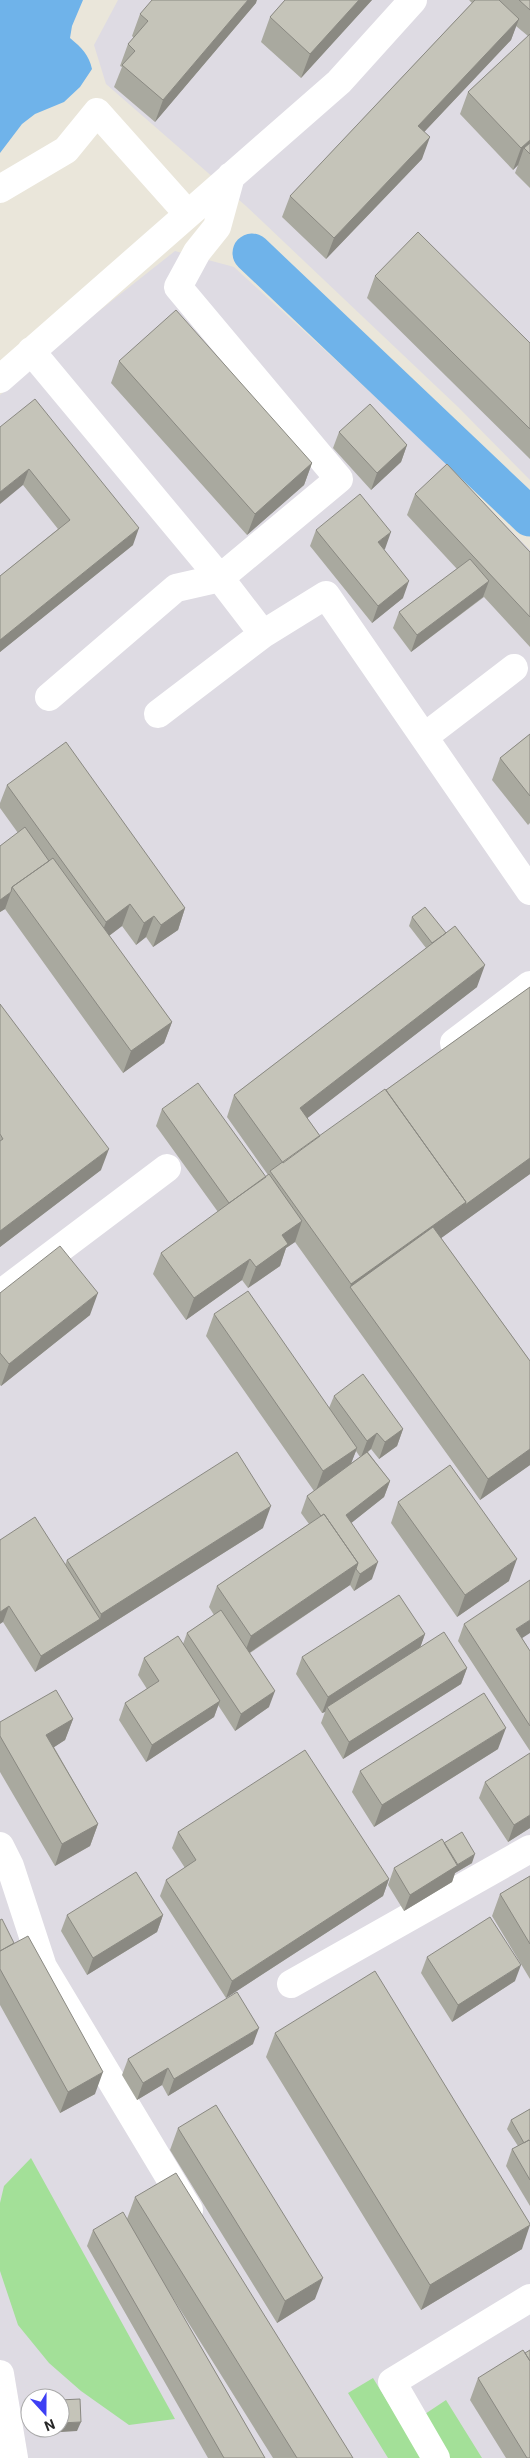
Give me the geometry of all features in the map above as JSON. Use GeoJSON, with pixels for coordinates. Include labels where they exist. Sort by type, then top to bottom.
{"type":"FeatureCollection","features":[{"type":"Feature","properties":{"kind":"street"},"geometry":{"type":"LineString","coordinates":[[0,379],[339,82],[413,0]]}},
{"type":"Feature","properties":{"kind":"street"},"geometry":{"type":"LineString","coordinates":[[0,189],[66,150],[97,112],[188,214]]}},
{"type":"Feature","properties":{"kind":"street"},"geometry":{"type":"LineString","coordinates":[[49,697],[176,588],[220,578],[339,479],[178,286],[198,252],[217,227],[230,176]]}},
{"type":"Feature","properties":{"kind":"street"},"geometry":{"type":"LineString","coordinates":[[31,352],[220,578],[263,634]]}},
{"type":"Feature","properties":{"kind":"street"},"geometry":{"type":"LineString","coordinates":[[158,714],[263,634],[326,595],[530,891]]}},
{"type":"Feature","properties":{"kind":"street"},"geometry":{"type":"LineString","coordinates":[[424,737],[514,668]]}},
{"type":"Feature","properties":{"kind":"street"},"geometry":{"type":"LineString","coordinates":[[437,1057],[530,985]]}},
{"type":"Feature","properties":{"kind":"street"},"geometry":{"type":"LineString","coordinates":[[0,1294],[167,1168]]}},
{"type":"Feature","properties":{"kind":"street"},"geometry":{"type":"LineString","coordinates":[[0,1846],[10,1866],[43,1967],[202,2232]]}},
{"type":"Feature","properties":{"kind":"street"},"geometry":{"type":"LineString","coordinates":[[291,1984],[529,1852]]}},
{"type":"Feature","properties":{"kind":"street"},"geometry":{"type":"LineString","coordinates":[[436,2458],[392,2382],[530,2298]]}},
{"type":"Feature","properties":{"kind":"street"},"geometry":{"type":"LineString","coordinates":[[0,2374],[14,2458]]}},
{"type":"Feature","properties":{"kind":"shaded area"},"geometry":{"type":"Polygon","coordinates":[[[118,0],[530,0],[530,480],[458,407],[246,206],[106,84],[94,45],[118,0]]]}},
{"type":"Feature","properties":{"kind":"shaded area"},"geometry":{"type":"Polygon","coordinates":[[[175,251],[234,267],[426,443],[530,550],[530,2458],[0,2458],[0,395],[61,341],[175,251]]]}},
{"type":"Feature","properties":{"kind":"green space"},"geometry":{"type":"Polygon","coordinates":[[[31,2158],[175,2419],[129,2425],[81,2391],[49,2363],[18,2325],[0,2271],[0,2203],[4,2186],[31,2158]]]}},
{"type":"Feature","properties":{"kind":"green space"},"geometry":{"type":"Polygon","coordinates":[[[373,2378],[422,2458],[388,2458],[348,2393],[373,2378]]]}},
{"type":"Feature","properties":{"kind":"green space"},"geometry":{"type":"Polygon","coordinates":[[[446,2400],[482,2458],[448,2458],[422,2416],[446,2400]]]}},
{"type":"Feature","properties":{"kind":"water"},"geometry":{"type":"Polygon","coordinates":[[[0,0],[83,0],[72,26],[70,38],[84,52],[92,69],[80,87],[64,102],[35,114],[22,124],[0,153],[0,0]]]}},
{"type":"Feature","properties":{"kind":"building"},"geometry":{"type":"Polygon","coordinates":[[[152,0],[248,0],[163,100],[122,65],[135,51],[128,44],[148,21],[140,14],[152,0]]]}},
{"type":"Feature","properties":{"kind":"building"},"geometry":{"type":"Polygon","coordinates":[[[285,0],[359,0],[310,54],[270,17],[285,0]]]}},
{"type":"Feature","properties":{"kind":"building"},"geometry":{"type":"Polygon","coordinates":[[[475,0],[499,0],[519,19],[418,126],[430,137],[334,238],[290,196],[475,0]]]}},
{"type":"Feature","properties":{"kind":"building"},"geometry":{"type":"Polygon","coordinates":[[[519,0],[530,0],[530,10],[519,0]]]}},
{"type":"Feature","properties":{"kind":"building"},"geometry":{"type":"Polygon","coordinates":[[[530,34],[530,140],[521,148],[468,92],[530,34]]]}},
{"type":"Feature","properties":{"kind":"building"},"geometry":{"type":"Polygon","coordinates":[[[530,143],[530,154],[524,148],[530,143]]]}},
{"type":"Feature","properties":{"kind":"building"},"geometry":{"type":"Polygon","coordinates":[[[418,232],[530,343],[530,429],[375,276],[418,232]]]}},
{"type":"Feature","properties":{"kind":"building"},"geometry":{"type":"Polygon","coordinates":[[[176,310],[312,463],[255,514],[119,361],[176,310]]]}},
{"type":"Feature","properties":{"kind":"building"},"geometry":{"type":"Polygon","coordinates":[[[35,399],[139,528],[0,640],[0,576],[70,520],[29,469],[0,492],[0,427],[35,399]]]}},
{"type":"Feature","properties":{"kind":"building"},"geometry":{"type":"Polygon","coordinates":[[[370,404],[407,445],[377,473],[339,432],[370,404]]]}},
{"type":"Feature","properties":{"kind":"building"},"geometry":{"type":"Polygon","coordinates":[[[447,464],[530,552],[530,617],[415,494],[447,464]]]}},
{"type":"Feature","properties":{"kind":"building"},"geometry":{"type":"Polygon","coordinates":[[[360,494],[391,532],[378,542],[409,581],[378,606],[316,530],[360,494]]]}},
{"type":"Feature","properties":{"kind":"building"},"geometry":{"type":"Polygon","coordinates":[[[470,559],[489,581],[417,635],[399,612],[470,559]]]}},
{"type":"Feature","properties":{"kind":"building"},"geometry":{"type":"Polygon","coordinates":[[[530,734],[530,796],[500,758],[530,734]]]}},
{"type":"Feature","properties":{"kind":"building"},"geometry":{"type":"Polygon","coordinates":[[[66,742],[185,908],[161,925],[154,916],[144,923],[130,904],[106,922],[7,785],[66,742]]]}},
{"type":"Feature","properties":{"kind":"building"},"geometry":{"type":"Polygon","coordinates":[[[25,827],[49,861],[12,887],[11,892],[0,900],[0,846],[25,827]]]}},
{"type":"Feature","properties":{"kind":"building"},"geometry":{"type":"Polygon","coordinates":[[[53,858],[172,1022],[131,1051],[12,887],[53,858]]]}},
{"type":"Feature","properties":{"kind":"building"},"geometry":{"type":"Polygon","coordinates":[[[425,907],[446,933],[432,943],[412,917],[425,907]]]}},
{"type":"Feature","properties":{"kind":"building"},"geometry":{"type":"Polygon","coordinates":[[[455,926],[485,965],[300,1108],[320,1136],[283,1163],[234,1095],[455,926]]]}},
{"type":"Feature","properties":{"kind":"building"},"geometry":{"type":"Polygon","coordinates":[[[530,987],[530,1158],[465,1205],[466,1202],[386,1090],[530,987]]]}},
{"type":"Feature","properties":{"kind":"building"},"geometry":{"type":"Polygon","coordinates":[[[0,1004],[109,1149],[0,1231],[0,1141],[3,1139],[0,1134],[0,1004]]]}},
{"type":"Feature","properties":{"kind":"building"},"geometry":{"type":"Polygon","coordinates":[[[198,1083],[266,1177],[229,1203],[162,1109],[198,1083]]]}},
{"type":"Feature","properties":{"kind":"building"},"geometry":{"type":"Polygon","coordinates":[[[385,1089],[466,1202],[351,1284],[270,1171],[385,1089]]]}},
{"type":"Feature","properties":{"kind":"building"},"geometry":{"type":"Polygon","coordinates":[[[269,1174],[302,1221],[282,1235],[288,1244],[256,1267],[250,1259],[194,1298],[161,1253],[269,1174]]]}},
{"type":"Feature","properties":{"kind":"building"},"geometry":{"type":"Polygon","coordinates":[[[433,1227],[530,1361],[530,1449],[488,1479],[350,1287],[433,1227]]]}},
{"type":"Feature","properties":{"kind":"building"},"geometry":{"type":"Polygon","coordinates":[[[60,1246],[98,1293],[9,1364],[0,1353],[0,1293],[60,1246]]]}},
{"type":"Feature","properties":{"kind":"building"},"geometry":{"type":"Polygon","coordinates":[[[248,1291],[357,1448],[323,1471],[214,1314],[248,1291]]]}},
{"type":"Feature","properties":{"kind":"building"},"geometry":{"type":"Polygon","coordinates":[[[363,1374],[403,1429],[385,1442],[377,1433],[367,1441],[334,1396],[363,1374]]]}},
{"type":"Feature","properties":{"kind":"building"},"geometry":{"type":"Polygon","coordinates":[[[237,1452],[271,1506],[101,1614],[67,1560],[237,1452]]]}},
{"type":"Feature","properties":{"kind":"building"},"geometry":{"type":"Polygon","coordinates":[[[367,1452],[390,1481],[346,1515],[378,1562],[360,1574],[356,1569],[358,1563],[324,1514],[321,1516],[307,1496],[367,1452]]]}},
{"type":"Feature","properties":{"kind":"building"},"geometry":{"type":"Polygon","coordinates":[[[450,1465],[517,1559],[465,1595],[398,1502],[450,1465]]]}},
{"type":"Feature","properties":{"kind":"building"},"geometry":{"type":"Polygon","coordinates":[[[324,1514],[358,1563],[251,1636],[217,1586],[324,1514]]]}},
{"type":"Feature","properties":{"kind":"building"},"geometry":{"type":"Polygon","coordinates":[[[35,1517],[100,1619],[41,1656],[9,1606],[0,1612],[0,1540],[35,1517]]]}},
{"type":"Feature","properties":{"kind":"building"},"geometry":{"type":"Polygon","coordinates":[[[530,1580],[530,1620],[516,1629],[530,1651],[530,1726],[464,1624],[530,1580]]]}},
{"type":"Feature","properties":{"kind":"building"},"geometry":{"type":"Polygon","coordinates":[[[399,1595],[425,1634],[328,1697],[302,1657],[399,1595]]]}},
{"type":"Feature","properties":{"kind":"building"},"geometry":{"type":"Polygon","coordinates":[[[221,1610],[275,1691],[241,1714],[187,1633],[221,1610]]]}},
{"type":"Feature","properties":{"kind":"building"},"geometry":{"type":"Polygon","coordinates":[[[444,1632],[467,1668],[349,1742],[327,1707],[444,1632]]]}},
{"type":"Feature","properties":{"kind":"building"},"geometry":{"type":"Polygon","coordinates":[[[178,1636],[220,1701],[152,1745],[125,1703],[159,1681],[144,1658],[178,1636]]]}},
{"type":"Feature","properties":{"kind":"building"},"geometry":{"type":"Polygon","coordinates":[[[56,1690],[73,1719],[46,1735],[98,1824],[62,1844],[0,1736],[0,1722],[56,1690]]]}},
{"type":"Feature","properties":{"kind":"building"},"geometry":{"type":"Polygon","coordinates":[[[484,1693],[506,1728],[382,1805],[360,1771],[484,1693]]]}},
{"type":"Feature","properties":{"kind":"building"},"geometry":{"type":"Polygon","coordinates":[[[305,1750],[389,1879],[232,1981],[166,1880],[196,1860],[178,1832],[305,1750]]]}},
{"type":"Feature","properties":{"kind":"building"},"geometry":{"type":"Polygon","coordinates":[[[530,1753],[530,1815],[514,1825],[485,1782],[530,1753]]]}},
{"type":"Feature","properties":{"kind":"building"},"geometry":{"type":"Polygon","coordinates":[[[462,1832],[475,1854],[457,1865],[444,1843],[462,1832]]]}},
{"type":"Feature","properties":{"kind":"building"},"geometry":{"type":"Polygon","coordinates":[[[442,1839],[458,1865],[410,1895],[394,1868],[442,1839]]]}},
{"type":"Feature","properties":{"kind":"building"},"geometry":{"type":"Polygon","coordinates":[[[136,1872],[163,1915],[93,1958],[67,1915],[136,1872]]]}},
{"type":"Feature","properties":{"kind":"building"},"geometry":{"type":"Polygon","coordinates":[[[530,1876],[530,1944],[500,1894],[530,1876]]]}},
{"type":"Feature","properties":{"kind":"building"},"geometry":{"type":"Polygon","coordinates":[[[490,1917],[521,1965],[458,2005],[427,1957],[490,1917]]]}},
{"type":"Feature","properties":{"kind":"building"},"geometry":{"type":"Polygon","coordinates":[[[2,1919],[14,1943],[0,1951],[0,1920],[2,1919]]]}},
{"type":"Feature","properties":{"kind":"building"},"geometry":{"type":"Polygon","coordinates":[[[28,1936],[103,2072],[68,2092],[0,1969],[0,1951],[28,1936]]]}},
{"type":"Feature","properties":{"kind":"building"},"geometry":{"type":"Polygon","coordinates":[[[375,1971],[530,2224],[430,2285],[275,2033],[375,1971]]]}},
{"type":"Feature","properties":{"kind":"building"},"geometry":{"type":"Polygon","coordinates":[[[237,1992],[259,2028],[174,2079],[168,2068],[143,2083],[128,2059],[237,1992]]]}},
{"type":"Feature","properties":{"kind":"building"},"geometry":{"type":"Polygon","coordinates":[[[216,2105],[323,2278],[285,2301],[178,2128],[216,2105]]]}},
{"type":"Feature","properties":{"kind":"building"},"geometry":{"type":"Polygon","coordinates":[[[530,2109],[530,2141],[524,2143],[511,2120],[530,2109]]]}},
{"type":"Feature","properties":{"kind":"building"},"geometry":{"type":"Polygon","coordinates":[[[530,2141],[530,2180],[512,2149],[530,2141]]]}},
{"type":"Feature","properties":{"kind":"building"},"geometry":{"type":"Polygon","coordinates":[[[176,2173],[353,2458],[297,2458],[135,2197],[176,2173]]]}},
{"type":"Feature","properties":{"kind":"building"},"geometry":{"type":"Polygon","coordinates":[[[123,2212],[265,2458],[224,2458],[93,2230],[123,2212]]]}},
{"type":"Feature","properties":{"kind":"building"},"geometry":{"type":"Polygon","coordinates":[[[523,2350],[530,2361],[530,2458],[527,2458],[478,2378],[523,2350]]]}},
{"type":"Feature","properties":{"kind":"building"},"geometry":{"type":"Polygon","coordinates":[[[530,2350],[530,2361],[525,2353],[530,2350]]]}},
{"type":"Feature","properties":{"kind":"building"},"geometry":{"type":"Polygon","coordinates":[[[80,2399],[81,2422],[70,2423],[70,2400],[80,2399]]]}},
{"type":"Feature","properties":{"kind":"waterway"},"geometry":{"type":"LineString","coordinates":[[252,253],[530,517]]}}]}
